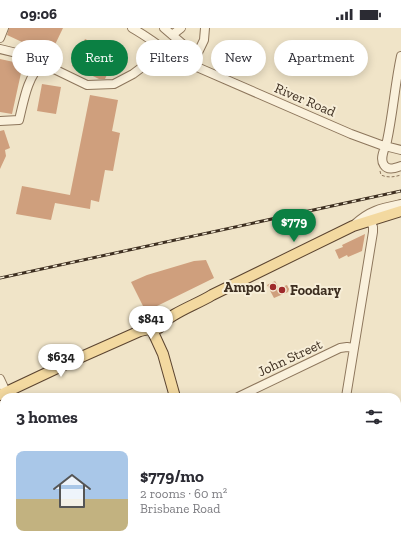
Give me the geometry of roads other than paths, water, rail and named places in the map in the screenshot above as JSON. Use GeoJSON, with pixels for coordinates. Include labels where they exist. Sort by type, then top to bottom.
{"type":"FeatureCollection","features":[{"type":"Feature","properties":{"kind":"main road"},"geometry":{"type":"LineString","coordinates":[[5,393],[154,325],[354,226],[401,211]]}},
{"type":"Feature","properties":{"kind":"main road"},"geometry":{"type":"LineString","coordinates":[[154,325],[174,393]]}},
{"type":"Feature","properties":{"kind":"street"},"geometry":{"type":"LineString","coordinates":[[0,38],[4,28]]}},
{"type":"Feature","properties":{"kind":"street","name":"River Road"},"geometry":{"type":"LineString","coordinates":[[132,28],[145,31],[155,40]]}},
{"type":"Feature","properties":{"kind":"street"},"geometry":{"type":"LineString","coordinates":[[164,28],[178,40]]}},
{"type":"Feature","properties":{"kind":"street"},"geometry":{"type":"LineString","coordinates":[[172,35],[181,28]]}},
{"type":"Feature","properties":{"kind":"street"},"geometry":{"type":"LineString","coordinates":[[203,42],[205,28]]}},
{"type":"Feature","properties":{"kind":"street"},"geometry":{"type":"LineString","coordinates":[[0,49],[12,52]]}},
{"type":"Feature","properties":{"kind":"street"},"geometry":{"type":"LineString","coordinates":[[401,56],[386,146],[382,158],[385,166],[390,169],[401,166]]}},
{"type":"Feature","properties":{"kind":"street","name":"River Road"},"geometry":{"type":"LineString","coordinates":[[203,70],[351,134],[401,150]]}},
{"type":"Feature","properties":{"kind":"street"},"geometry":{"type":"LineString","coordinates":[[63,73],[87,85],[114,84],[136,72]]}},
{"type":"Feature","properties":{"kind":"street"},"geometry":{"type":"LineString","coordinates":[[0,121],[19,120],[26,91],[32,76]]}},
{"type":"Feature","properties":{"kind":"street"},"geometry":{"type":"LineString","coordinates":[[354,226],[364,216],[371,212],[401,204]]}},
{"type":"Feature","properties":{"kind":"street"},"geometry":{"type":"LineString","coordinates":[[347,393],[373,232],[373,227],[370,220]]}},
{"type":"Feature","properties":{"kind":"street","name":"John Street"},"geometry":{"type":"LineString","coordinates":[[246,393],[340,348],[354,348]]}},
{"type":"Feature","properties":{"kind":"street"},"geometry":{"type":"LineString","coordinates":[[0,379],[3,393]]}},
{"type":"Feature","properties":{"kind":"railway"},"geometry":{"type":"LineString","coordinates":[[0,278],[401,191]]}},
{"type":"Feature","properties":{"kind":"place","name":"Ampol"},"geometry":{"type":"Point","coordinates":[273,287]}},
{"type":"Feature","properties":{"kind":"place","name":"Foodary"},"geometry":{"type":"Point","coordinates":[282,290]}}]}
